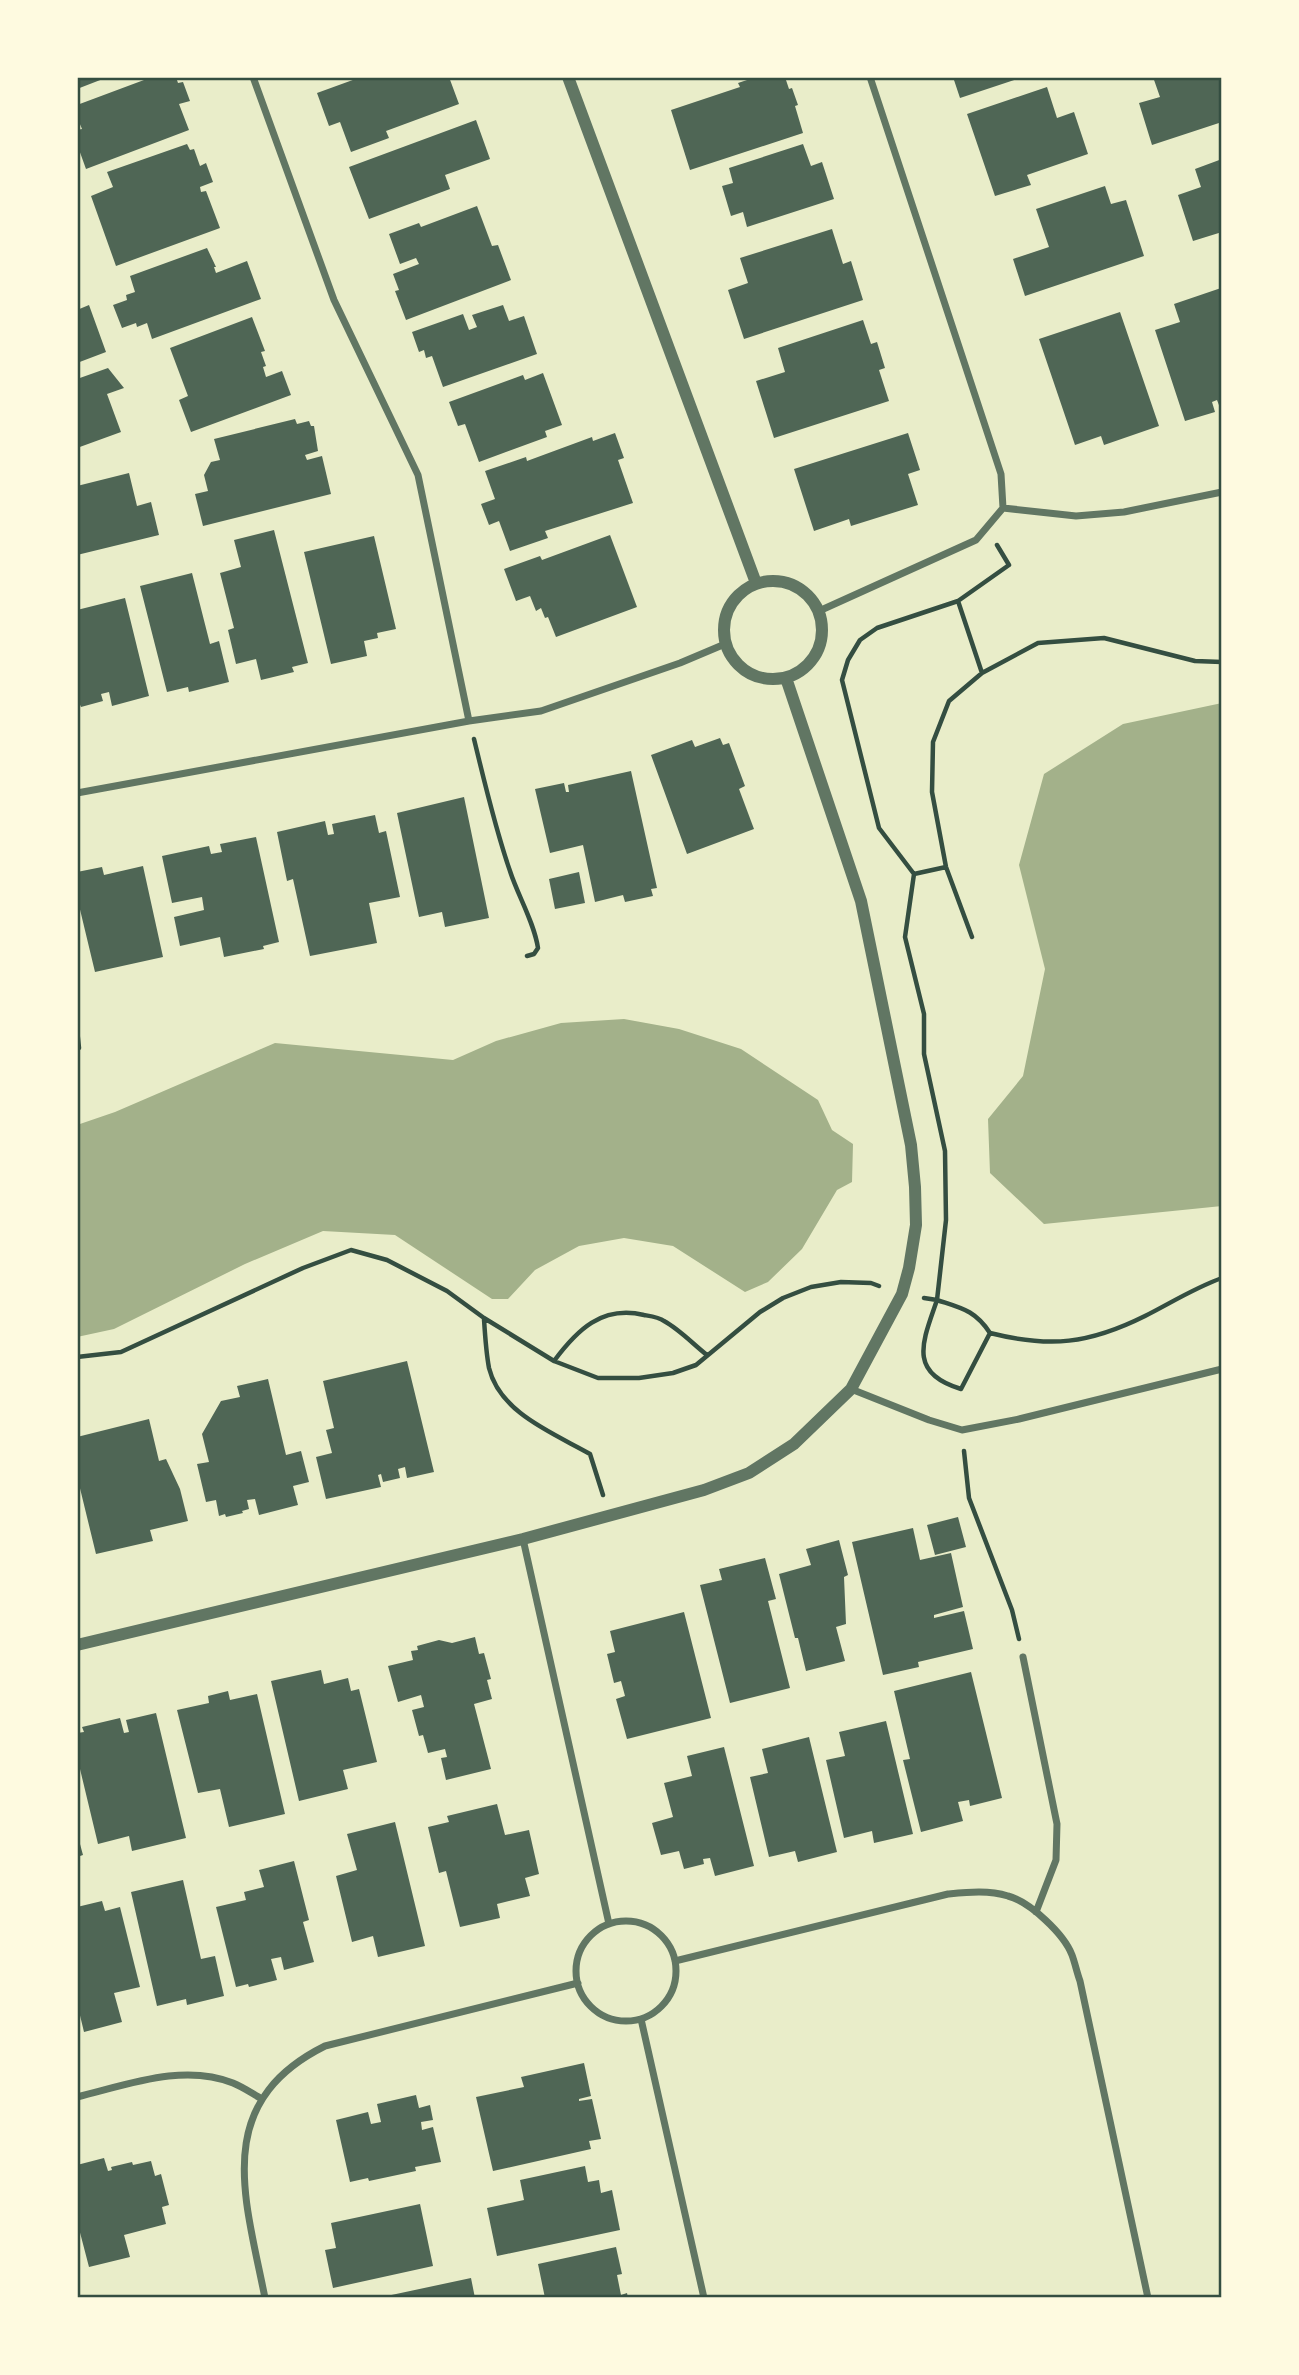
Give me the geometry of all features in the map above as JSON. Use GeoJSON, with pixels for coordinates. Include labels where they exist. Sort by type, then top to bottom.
{"type":"FeatureCollection","features":[{"type":"Feature","properties":{"kind":"street"},"geometry":{"type":"LineString","coordinates":[[253,77],[334,300],[418,475],[469,721]]}},
{"type":"Feature","properties":{"kind":"street"},"geometry":{"type":"LineString","coordinates":[[568,77],[755,583]]}},
{"type":"Feature","properties":{"kind":"street"},"geometry":{"type":"LineString","coordinates":[[819,611],[976,540],[1003,508],[1001,474],[870,77]]}},
{"type":"Feature","properties":{"kind":"street"},"geometry":{"type":"LineString","coordinates":[[1003,508],[1076,516],[1124,512],[1222,492]]}},
{"type":"Feature","properties":{"kind":"street"},"geometry":{"type":"LineString","coordinates":[[786,581],[800,588],[811,598],[819,611],[822,628],[820,644],[813,659],[801,671],[786,678],[755,677],[742,669],[725,644],[723,629],[726,614],[737,595],[755,583],[786,581]]}},
{"type":"Feature","properties":{"kind":"street"},"geometry":{"type":"LineString","coordinates":[[77,793],[469,721],[541,711],[680,663],[725,644]]}},
{"type":"Feature","properties":{"kind":"street"},"geometry":{"type":"LineString","coordinates":[[77,1644],[523,1539],[704,1490],[749,1473],[794,1444],[851,1389],[902,1294],[909,1268],[916,1225],[911,1145],[861,901],[786,678]]}},
{"type":"Feature","properties":{"kind":"street"},"geometry":{"type":"LineString","coordinates":[[851,1389],[962,1430],[1019,1419],[1222,1369]]}},
{"type":"Feature","properties":{"kind":"street"},"geometry":{"type":"LineString","coordinates":[[523,1539],[609,1924]]}},
{"type":"Feature","properties":{"kind":"street"},"geometry":{"type":"LineString","coordinates":[[1023,1657],[1058,1825],[1056,1860],[1036,1912]]}},
{"type":"Feature","properties":{"kind":"street"},"geometry":{"type":"LineString","coordinates":[[675,1961],[948,1894],[984,1891],[1011,1896],[1036,1912],[1071,1952],[1080,1981],[1148,2298]]}},
{"type":"Feature","properties":{"kind":"street"},"geometry":{"type":"LineString","coordinates":[[626,1921],[650,1928],[668,1945],[675,1961],[675,1982],[666,2002],[641,2019],[626,2021],[610,2018],[595,2010],[584,1998],[578,1983],[576,1969],[579,1954],[586,1941],[609,1924],[626,1921]]}},
{"type":"Feature","properties":{"kind":"street"},"geometry":{"type":"LineString","coordinates":[[265,2298],[248,2214],[243,2169],[245,2139],[262,2099],[279,2075],[299,2059],[325,2046],[578,1983]]}},
{"type":"Feature","properties":{"kind":"street"},"geometry":{"type":"LineString","coordinates":[[641,2019],[704,2298]]}},
{"type":"Feature","properties":{"kind":"street"},"geometry":{"type":"LineString","coordinates":[[77,2097],[185,2074],[210,2076],[234,2083],[262,2099]]}},
{"type":"Feature","properties":{"kind":"path"},"geometry":{"type":"LineString","coordinates":[[987,530],[1009,565],[958,601],[877,628],[860,640],[848,660],[842,680],[879,828],[914,874],[905,937],[924,1014],[924,1054],[945,1151],[946,1220],[937,1300],[923,1342],[924,1357],[929,1370],[937,1379],[961,1389],[990,1333]]}},
{"type":"Feature","properties":{"kind":"path"},"geometry":{"type":"LineString","coordinates":[[958,601],[982,673]]}},
{"type":"Feature","properties":{"kind":"path"},"geometry":{"type":"LineString","coordinates":[[972,937],[946,867],[932,792],[933,742],[949,701],[982,673],[1038,643],[1104,638],[1195,661],[1222,662]]}},
{"type":"Feature","properties":{"kind":"path"},"geometry":{"type":"LineString","coordinates":[[469,721],[497,834],[520,901],[537,940],[538,948],[534,954],[527,956]]}},
{"type":"Feature","properties":{"kind":"path"},"geometry":{"type":"LineString","coordinates":[[914,874],[946,867]]}},
{"type":"Feature","properties":{"kind":"path"},"geometry":{"type":"LineString","coordinates":[[77,1029],[77,1049]]}},
{"type":"Feature","properties":{"kind":"path"},"geometry":{"type":"LineString","coordinates":[[77,1357],[121,1352],[303,1268],[351,1250],[399,1266],[447,1291],[484,1318],[554,1361],[598,1378],[639,1378],[673,1373],[696,1365],[760,1312],[811,1287],[841,1282],[871,1283],[902,1294],[937,1300],[971,1311],[990,1333],[1039,1343],[1059,1343],[1089,1338],[1146,1315],[1177,1297],[1222,1278]]}},
{"type":"Feature","properties":{"kind":"path"},"geometry":{"type":"LineString","coordinates":[[554,1361],[572,1337],[590,1323],[608,1314],[629,1311],[664,1321],[707,1355]]}},
{"type":"Feature","properties":{"kind":"path"},"geometry":{"type":"LineString","coordinates":[[484,1318],[490,1370],[502,1394],[520,1413],[590,1454],[608,1516]]}},
{"type":"Feature","properties":{"kind":"path"},"geometry":{"type":"LineString","coordinates":[[962,1430],[969,1498],[1012,1610],[1023,1657]]}},
{"type":"Feature","properties":{"kind":"shaded area"},"geometry":{"type":"Polygon","coordinates":[[[1222,703],[1222,1206],[1044,1224],[990,1173],[988,1119],[1023,1076],[1045,969],[1019,865],[1044,774],[1123,724],[1222,703]]]}},
{"type":"Feature","properties":{"kind":"shaded area"},"geometry":{"type":"Polygon","coordinates":[[[624,1019],[679,1029],[741,1049],[818,1100],[832,1130],[853,1144],[852,1182],[837,1190],[802,1249],[768,1282],[745,1292],[673,1246],[624,1238],[579,1246],[535,1270],[508,1299],[492,1299],[395,1235],[323,1231],[245,1264],[114,1329],[77,1337],[77,1125],[115,1112],[275,1043],[453,1060],[496,1041],[561,1023],[624,1019]]]}},
{"type":"Feature","properties":{"kind":"building"},"geometry":{"type":"Polygon","coordinates":[[[77,77],[108,77],[77,89],[77,77]]]}},
{"type":"Feature","properties":{"kind":"building"},"geometry":{"type":"Polygon","coordinates":[[[152,77],[176,77],[178,83],[183,82],[190,101],[179,104],[189,130],[86,169],[77,144],[77,130],[82,129],[77,117],[77,105],[152,77]]]}},
{"type":"Feature","properties":{"kind":"building"},"geometry":{"type":"Polygon","coordinates":[[[361,77],[449,77],[459,104],[386,131],[389,138],[351,152],[340,122],[329,126],[317,93],[361,77]]]}},
{"type":"Feature","properties":{"kind":"building"},"geometry":{"type":"Polygon","coordinates":[[[756,77],[785,77],[798,105],[795,106],[803,133],[690,170],[671,110],[740,87],[738,83],[756,77]]]}},
{"type":"Feature","properties":{"kind":"building"},"geometry":{"type":"Polygon","coordinates":[[[953,77],[1023,77],[960,98],[953,77]]]}},
{"type":"Feature","properties":{"kind":"building"},"geometry":{"type":"Polygon","coordinates":[[[1153,77],[1222,77],[1222,122],[1152,145],[1139,103],[1160,97],[1153,77]]]}},
{"type":"Feature","properties":{"kind":"building"},"geometry":{"type":"Polygon","coordinates":[[[1047,87],[1057,118],[1074,112],[1088,154],[1027,175],[1031,185],[995,196],[967,114],[1047,87]]]}},
{"type":"Feature","properties":{"kind":"building"},"geometry":{"type":"Polygon","coordinates":[[[476,120],[490,159],[445,175],[450,189],[369,219],[349,167],[476,120]]]}},
{"type":"Feature","properties":{"kind":"building"},"geometry":{"type":"Polygon","coordinates":[[[187,144],[190,150],[194,149],[200,166],[206,163],[213,182],[200,187],[201,192],[206,191],[220,228],[116,266],[91,196],[113,187],[107,172],[187,144]]]}},
{"type":"Feature","properties":{"kind":"building"},"geometry":{"type":"Polygon","coordinates":[[[803,144],[811,166],[822,162],[834,199],[747,227],[743,212],[731,216],[722,186],[733,183],[729,168],[803,144]]]}},
{"type":"Feature","properties":{"kind":"building"},"geometry":{"type":"Polygon","coordinates":[[[1222,159],[1222,232],[1193,241],[1178,195],[1201,187],[1195,169],[1222,159]]]}},
{"type":"Feature","properties":{"kind":"building"},"geometry":{"type":"Polygon","coordinates":[[[1105,186],[1111,204],[1126,200],[1144,256],[1025,296],[1013,259],[1049,247],[1036,209],[1105,186]]]}},
{"type":"Feature","properties":{"kind":"building"},"geometry":{"type":"Polygon","coordinates":[[[477,206],[492,246],[498,245],[511,280],[406,320],[395,291],[399,290],[393,274],[419,264],[416,258],[400,264],[389,234],[419,223],[421,227],[477,206]]]}},
{"type":"Feature","properties":{"kind":"building"},"geometry":{"type":"Polygon","coordinates":[[[832,229],[843,264],[851,261],[863,300],[744,339],[728,290],[748,283],[740,258],[832,229]]]}},
{"type":"Feature","properties":{"kind":"building"},"geometry":{"type":"Polygon","coordinates":[[[207,248],[216,273],[247,261],[261,299],[152,339],[147,323],[137,327],[136,323],[122,328],[113,305],[127,300],[126,295],[135,292],[130,276],[207,248]]]}},
{"type":"Feature","properties":{"kind":"building"},"geometry":{"type":"Polygon","coordinates":[[[1221,288],[1222,413],[1217,400],[1212,402],[1215,412],[1185,421],[1155,330],[1180,322],[1174,304],[1221,288]]]}},
{"type":"Feature","properties":{"kind":"building"},"geometry":{"type":"Polygon","coordinates":[[[89,305],[106,352],[77,363],[77,310],[89,305]]]}},
{"type":"Feature","properties":{"kind":"building"},"geometry":{"type":"Polygon","coordinates":[[[503,305],[509,321],[524,316],[537,354],[443,387],[432,356],[426,358],[424,350],[419,352],[412,332],[463,314],[469,330],[477,327],[472,315],[503,305]]]}},
{"type":"Feature","properties":{"kind":"building"},"geometry":{"type":"Polygon","coordinates":[[[1120,312],[1159,426],[1104,445],[1101,436],[1075,445],[1039,339],[1120,312]]]}},
{"type":"Feature","properties":{"kind":"building"},"geometry":{"type":"Polygon","coordinates":[[[252,317],[265,351],[261,352],[266,366],[263,367],[266,377],[282,371],[291,395],[191,432],[179,400],[188,396],[170,348],[252,317]]]}},
{"type":"Feature","properties":{"kind":"building"},"geometry":{"type":"Polygon","coordinates":[[[863,320],[871,344],[877,342],[885,368],[879,370],[889,401],[774,438],[756,381],[785,372],[778,348],[863,320]]]}},
{"type":"Feature","properties":{"kind":"building"},"geometry":{"type":"Polygon","coordinates":[[[108,368],[124,388],[107,394],[121,432],[77,448],[77,379],[108,368]]]}},
{"type":"Feature","properties":{"kind":"building"},"geometry":{"type":"Polygon","coordinates":[[[543,373],[562,425],[545,431],[547,437],[479,462],[465,424],[458,426],[449,402],[523,375],[525,380],[543,373]]]}},
{"type":"Feature","properties":{"kind":"building"},"geometry":{"type":"Polygon","coordinates":[[[295,419],[297,424],[309,421],[311,426],[314,426],[318,451],[305,455],[307,460],[322,456],[331,494],[203,526],[195,494],[208,491],[204,475],[211,462],[220,460],[214,439],[295,419]]]}},
{"type":"Feature","properties":{"kind":"building"},"geometry":{"type":"Polygon","coordinates":[[[615,433],[624,458],[618,460],[633,503],[545,531],[548,538],[510,551],[499,521],[489,525],[481,504],[495,499],[485,471],[526,457],[527,461],[592,437],[593,441],[615,433]]]}},
{"type":"Feature","properties":{"kind":"building"},"geometry":{"type":"Polygon","coordinates":[[[908,433],[920,470],[908,474],[918,505],[851,526],[849,519],[814,531],[794,469],[908,433]]]}},
{"type":"Feature","properties":{"kind":"building"},"geometry":{"type":"Polygon","coordinates":[[[129,473],[137,506],[151,502],[159,535],[77,555],[77,486],[129,473]]]}},
{"type":"Feature","properties":{"kind":"building"},"geometry":{"type":"Polygon","coordinates":[[[274,530],[308,663],[292,667],[294,672],[261,680],[256,659],[236,664],[228,630],[234,628],[220,573],[241,567],[234,540],[274,530]]]}},
{"type":"Feature","properties":{"kind":"building"},"geometry":{"type":"Polygon","coordinates":[[[610,535],[637,607],[556,637],[548,617],[545,618],[541,608],[536,611],[530,596],[516,601],[504,569],[540,556],[542,560],[610,535]]]}},
{"type":"Feature","properties":{"kind":"building"},"geometry":{"type":"Polygon","coordinates":[[[374,536],[396,629],[377,633],[378,638],[364,641],[367,656],[331,664],[304,552],[374,536]]]}},
{"type":"Feature","properties":{"kind":"building"},"geometry":{"type":"Polygon","coordinates":[[[192,573],[210,644],[219,641],[229,682],[189,692],[188,687],[167,692],[140,586],[192,573]]]}},
{"type":"Feature","properties":{"kind":"building"},"geometry":{"type":"Polygon","coordinates":[[[125,598],[149,696],[112,706],[109,692],[101,694],[103,701],[81,707],[77,698],[77,610],[125,598]]]}},
{"type":"Feature","properties":{"kind":"building"},"geometry":{"type":"Polygon","coordinates":[[[720,738],[723,745],[729,743],[745,786],[739,789],[754,829],[687,854],[651,755],[692,740],[695,747],[720,738]]]}},
{"type":"Feature","properties":{"kind":"building"},"geometry":{"type":"Polygon","coordinates":[[[631,771],[657,888],[651,889],[653,896],[625,902],[623,895],[595,902],[583,845],[550,853],[535,789],[564,783],[566,792],[569,792],[568,785],[631,771]]]}},
{"type":"Feature","properties":{"kind":"building"},"geometry":{"type":"Polygon","coordinates":[[[464,797],[489,918],[445,927],[442,912],[419,917],[397,813],[464,797]]]}},
{"type":"Feature","properties":{"kind":"building"},"geometry":{"type":"Polygon","coordinates":[[[375,815],[379,833],[386,831],[400,897],[369,903],[377,943],[310,956],[293,879],[287,881],[277,832],[325,821],[328,835],[334,834],[332,824],[375,815]]]}},
{"type":"Feature","properties":{"kind":"building"},"geometry":{"type":"Polygon","coordinates":[[[256,837],[279,942],[263,946],[264,949],[224,957],[220,937],[180,946],[174,917],[204,910],[202,897],[172,903],[162,856],[209,846],[211,854],[222,852],[220,844],[256,837]]]}},
{"type":"Feature","properties":{"kind":"building"},"geometry":{"type":"Polygon","coordinates":[[[143,866],[163,957],[95,972],[77,897],[77,872],[102,867],[104,875],[143,866]]]}},
{"type":"Feature","properties":{"kind":"building"},"geometry":{"type":"Polygon","coordinates":[[[579,872],[585,903],[555,909],[549,879],[579,872]]]}},
{"type":"Feature","properties":{"kind":"building"},"geometry":{"type":"Polygon","coordinates":[[[407,1361],[434,1472],[407,1478],[405,1467],[398,1469],[400,1478],[383,1482],[381,1474],[378,1475],[381,1487],[326,1499],[316,1457],[332,1453],[326,1430],[334,1428],[323,1381],[407,1361]]]}},
{"type":"Feature","properties":{"kind":"building"},"geometry":{"type":"Polygon","coordinates":[[[268,1379],[286,1455],[301,1451],[309,1482],[293,1486],[298,1505],[259,1515],[255,1499],[247,1500],[249,1509],[242,1511],[243,1513],[219,1516],[216,1500],[206,1502],[197,1464],[209,1462],[202,1434],[221,1401],[240,1397],[237,1386],[268,1379]]]}},
{"type":"Feature","properties":{"kind":"building"},"geometry":{"type":"Polygon","coordinates":[[[149,1419],[159,1461],[166,1459],[180,1489],[188,1521],[150,1530],[153,1541],[96,1554],[77,1476],[77,1437],[149,1419]]]}},
{"type":"Feature","properties":{"kind":"building"},"geometry":{"type":"Polygon","coordinates":[[[958,1517],[966,1547],[935,1555],[927,1525],[958,1517]]]}},
{"type":"Feature","properties":{"kind":"building"},"geometry":{"type":"Polygon","coordinates":[[[913,1528],[920,1560],[951,1553],[963,1607],[934,1615],[934,1618],[964,1611],[973,1649],[918,1662],[919,1667],[883,1675],[852,1542],[913,1528]]]}},
{"type":"Feature","properties":{"kind":"building"},"geometry":{"type":"Polygon","coordinates":[[[839,1540],[848,1575],[844,1577],[846,1624],[836,1627],[845,1661],[806,1671],[779,1574],[811,1565],[806,1549],[839,1540]]]}},
{"type":"Feature","properties":{"kind":"building"},"geometry":{"type":"Polygon","coordinates":[[[765,1558],[776,1599],[768,1601],[790,1688],[730,1703],[700,1585],[722,1580],[719,1569],[765,1558]]]}},
{"type":"Feature","properties":{"kind":"building"},"geometry":{"type":"Polygon","coordinates":[[[684,1612],[711,1718],[627,1739],[616,1699],[625,1696],[621,1681],[614,1683],[607,1654],[615,1652],[610,1631],[684,1612]]]}},
{"type":"Feature","properties":{"kind":"building"},"geometry":{"type":"Polygon","coordinates":[[[475,1637],[479,1654],[484,1653],[491,1679],[487,1680],[492,1699],[474,1704],[491,1769],[446,1780],[441,1758],[447,1757],[445,1749],[428,1753],[423,1735],[419,1736],[412,1710],[424,1707],[421,1695],[398,1702],[388,1666],[413,1660],[411,1651],[418,1650],[417,1646],[439,1640],[452,1643],[475,1637]]]}},
{"type":"Feature","properties":{"kind":"building"},"geometry":{"type":"Polygon","coordinates":[[[321,1670],[324,1684],[348,1678],[351,1691],[359,1689],[377,1762],[343,1770],[348,1789],[299,1801],[271,1681],[321,1670]]]}},
{"type":"Feature","properties":{"kind":"building"},"geometry":{"type":"Polygon","coordinates":[[[971,1672],[1002,1798],[970,1806],[969,1800],[958,1802],[963,1821],[921,1832],[903,1760],[910,1759],[894,1691],[971,1672]]]}},
{"type":"Feature","properties":{"kind":"building"},"geometry":{"type":"Polygon","coordinates":[[[228,1691],[230,1700],[257,1694],[285,1814],[229,1827],[220,1789],[198,1793],[177,1710],[209,1703],[208,1696],[228,1691]]]}},
{"type":"Feature","properties":{"kind":"building"},"geometry":{"type":"Polygon","coordinates":[[[156,1713],[186,1838],[132,1851],[129,1836],[98,1844],[80,1769],[77,1769],[77,1733],[84,1732],[82,1727],[120,1718],[124,1733],[129,1732],[126,1720],[156,1713]]]}},
{"type":"Feature","properties":{"kind":"building"},"geometry":{"type":"Polygon","coordinates":[[[886,1721],[913,1834],[874,1843],[872,1831],[844,1838],[826,1760],[845,1756],[839,1732],[886,1721]]]}},
{"type":"Feature","properties":{"kind":"building"},"geometry":{"type":"Polygon","coordinates":[[[809,1737],[837,1852],[798,1862],[795,1851],[769,1857],[750,1777],[768,1773],[762,1749],[809,1737]]]}},
{"type":"Feature","properties":{"kind":"building"},"geometry":{"type":"Polygon","coordinates":[[[724,1747],[754,1866],[715,1876],[710,1858],[703,1859],[704,1864],[684,1869],[679,1851],[661,1855],[652,1823],[673,1817],[664,1783],[692,1776],[687,1756],[724,1747]]]}},
{"type":"Feature","properties":{"kind":"building"},"geometry":{"type":"Polygon","coordinates":[[[497,1804],[505,1835],[529,1830],[539,1874],[525,1878],[530,1896],[497,1904],[500,1918],[460,1927],[446,1871],[439,1873],[428,1827],[449,1822],[447,1816],[497,1804]]]}},
{"type":"Feature","properties":{"kind":"building"},"geometry":{"type":"Polygon","coordinates":[[[395,1822],[425,1946],[378,1957],[373,1936],[352,1942],[336,1876],[357,1870],[347,1834],[395,1822]]]}},
{"type":"Feature","properties":{"kind":"building"},"geometry":{"type":"Polygon","coordinates":[[[77,1833],[83,1855],[77,1857],[77,1833]]]}},
{"type":"Feature","properties":{"kind":"building"},"geometry":{"type":"Polygon","coordinates":[[[294,1861],[309,1920],[303,1922],[314,1962],[284,1970],[281,1957],[271,1959],[277,1980],[249,1987],[248,1984],[236,1987],[216,1907],[246,1900],[244,1892],[264,1887],[259,1870],[294,1861]]]}},
{"type":"Feature","properties":{"kind":"building"},"geometry":{"type":"Polygon","coordinates":[[[183,1880],[201,1959],[215,1956],[224,1996],[187,2005],[186,1999],[157,2006],[131,1892],[183,1880]]]}},
{"type":"Feature","properties":{"kind":"building"},"geometry":{"type":"Polygon","coordinates":[[[102,1901],[105,1911],[120,1907],[140,1987],[114,1993],[122,2022],[84,2032],[77,2003],[77,1907],[102,1901]]]}},
{"type":"Feature","properties":{"kind":"building"},"geometry":{"type":"Polygon","coordinates":[[[584,2063],[591,2096],[579,2101],[592,2099],[601,2139],[589,2141],[591,2149],[493,2171],[476,2097],[524,2087],[521,2077],[584,2063]]]}},
{"type":"Feature","properties":{"kind":"building"},"geometry":{"type":"Polygon","coordinates":[[[416,2095],[419,2108],[430,2105],[433,2120],[421,2122],[422,2130],[433,2127],[441,2162],[415,2167],[416,2171],[369,2181],[368,2178],[350,2182],[336,2120],[368,2112],[371,2124],[381,2122],[377,2104],[416,2095]]]}},
{"type":"Feature","properties":{"kind":"building"},"geometry":{"type":"Polygon","coordinates":[[[104,2158],[108,2171],[112,2170],[111,2167],[132,2162],[133,2165],[151,2161],[155,2176],[161,2174],[169,2205],[162,2207],[166,2224],[124,2235],[130,2257],[89,2267],[77,2221],[77,2165],[104,2158]]]}},
{"type":"Feature","properties":{"kind":"building"},"geometry":{"type":"Polygon","coordinates":[[[585,2166],[588,2182],[599,2180],[601,2193],[612,2190],[620,2230],[497,2256],[487,2208],[524,2200],[520,2180],[585,2166]]]}},
{"type":"Feature","properties":{"kind":"building"},"geometry":{"type":"Polygon","coordinates":[[[420,2204],[433,2266],[333,2288],[325,2250],[336,2248],[331,2223],[420,2204]]]}},
{"type":"Feature","properties":{"kind":"building"},"geometry":{"type":"Polygon","coordinates":[[[616,2247],[622,2274],[617,2275],[621,2295],[627,2293],[628,2298],[545,2298],[538,2264],[616,2247]]]}},
{"type":"Feature","properties":{"kind":"building"},"geometry":{"type":"Polygon","coordinates":[[[471,2278],[475,2298],[382,2298],[382,2297],[471,2278]]]}}]}
